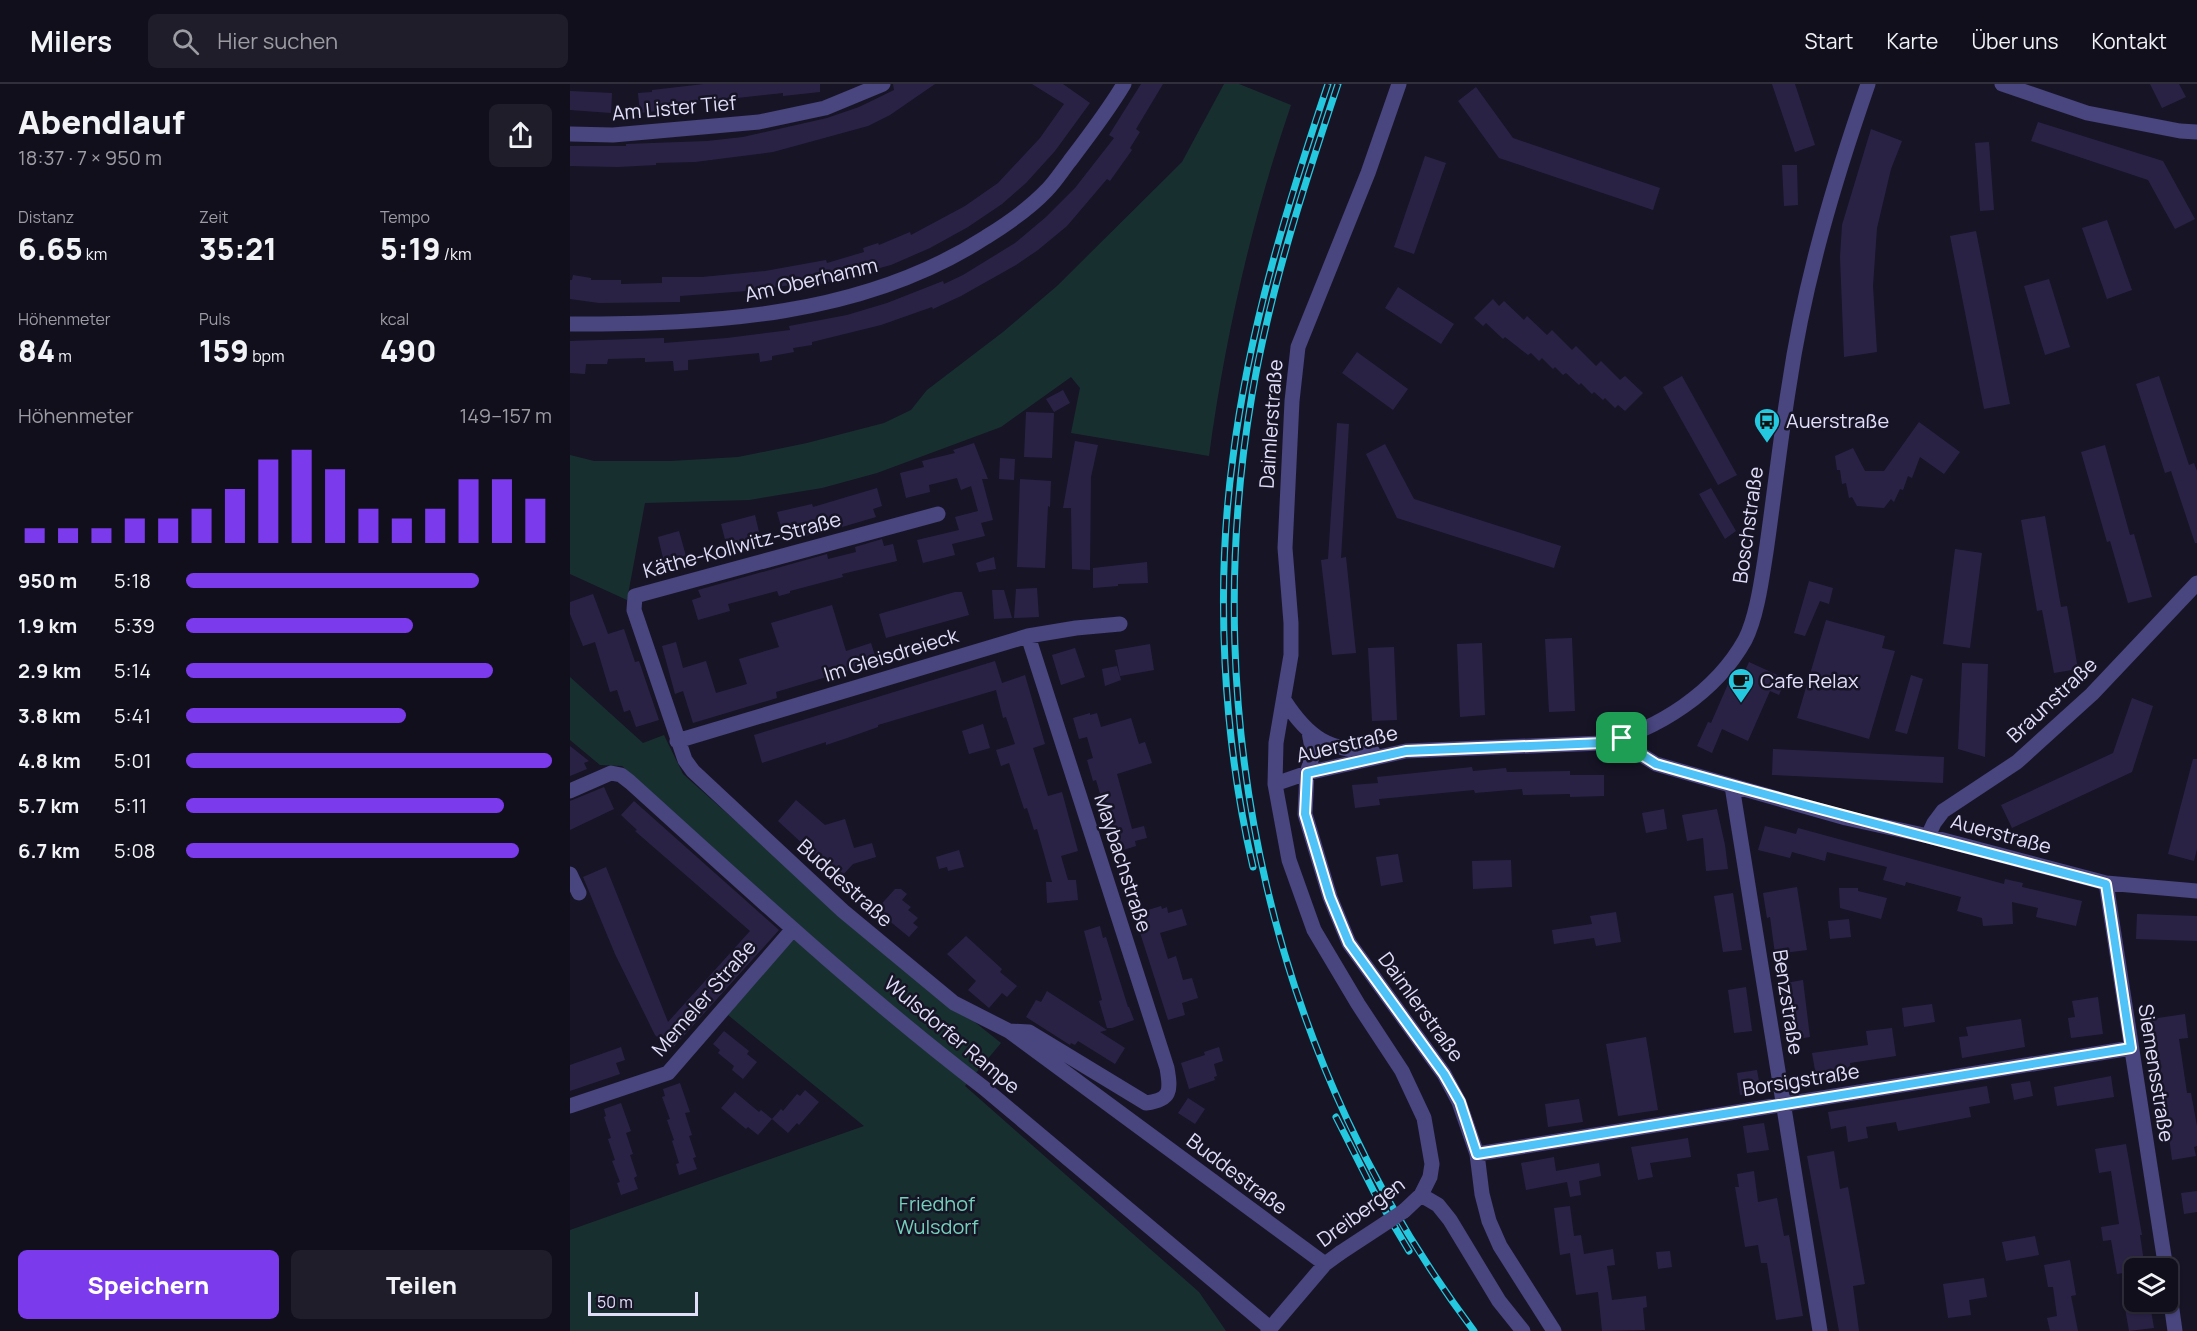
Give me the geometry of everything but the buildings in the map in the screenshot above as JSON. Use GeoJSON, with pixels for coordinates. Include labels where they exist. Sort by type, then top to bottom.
{"type":"FeatureCollection","features":[{"type":"Feature","properties":{"kind":"street","name":"Am Lister Tief"},"geometry":{"type":"LineString","coordinates":[[570,134],[613,135],[759,122],[825,108],[883,84]]}},
{"type":"Feature","properties":{"kind":"street","name":"Daimlerstraße"},"geometry":{"type":"LineString","coordinates":[[1275,784],[1276,743],[1291,655],[1285,548],[1292,401],[1298,347],[1368,172],[1399,84]]}},
{"type":"Feature","properties":{"kind":"street","name":"Boschstraße"},"geometry":{"type":"LineString","coordinates":[[1622,738],[1671,715],[1696,695],[1720,674],[1745,639],[1760,593],[1789,384],[1808,283],[1847,144],[1868,84]]}},
{"type":"Feature","properties":{"kind":"street"},"geometry":{"type":"LineString","coordinates":[[2002,84],[2087,114],[2197,132]]}},
{"type":"Feature","properties":{"kind":"street","name":"Am Oberhamm"},"geometry":{"type":"LineString","coordinates":[[570,324],[664,324],[770,314],[856,296],[913,276],[968,249],[1009,222],[1047,190],[1085,141],[1118,86]]}},
{"type":"Feature","properties":{"kind":"street","name":"Käthe-Kollwitz-Straße"},"geometry":{"type":"LineString","coordinates":[[677,741],[634,610],[635,596],[938,514]]}},
{"type":"Feature","properties":{"kind":"street","name":"Braunstraße"},"geometry":{"type":"LineString","coordinates":[[1928,836],[1943,811],[2017,762],[2092,694],[2197,583]]}},
{"type":"Feature","properties":{"kind":"street","name":"Im Gleisdreieck"},"geometry":{"type":"LineString","coordinates":[[677,741],[1028,636],[1120,624]]}},
{"type":"Feature","properties":{"kind":"street","name":"Maybachstraße"},"geometry":{"type":"LineString","coordinates":[[1028,636],[1167,1068],[1170,1086],[1167,1094],[1160,1101]]}},
{"type":"Feature","properties":{"kind":"street"},"geometry":{"type":"LineString","coordinates":[[1284,700],[1309,732],[1331,747],[1352,751],[1406,751]]}},
{"type":"Feature","properties":{"kind":"street","name":"Daimlerstraße"},"geometry":{"type":"LineString","coordinates":[[1309,732],[1313,754],[1307,773],[1305,814],[1330,897],[1349,943],[1444,1074],[1460,1102],[1477,1154],[1482,1194],[1489,1221],[1500,1246],[1554,1331]]}},
{"type":"Feature","properties":{"kind":"street","name":"Auerstraße"},"geometry":{"type":"LineString","coordinates":[[1275,784],[1307,773],[1406,751],[1602,743],[1622,738],[1637,752],[1656,764],[1846,818],[1928,836],[2106,884],[2197,891]]}},
{"type":"Feature","properties":{"kind":"street","name":"Buddestraße"},"geometry":{"type":"LineString","coordinates":[[677,741],[685,760],[693,771],[843,911],[954,1003],[1009,1031],[1325,1264]]}},
{"type":"Feature","properties":{"kind":"street","name":"Wulsdorfer Rampe"},"geometry":{"type":"LineString","coordinates":[[570,791],[611,773],[621,775],[793,929],[938,1053],[984,1088],[1269,1329]]}},
{"type":"Feature","properties":{"kind":"street","name":"Dreibergen"},"geometry":{"type":"LineString","coordinates":[[1269,1329],[1325,1264],[1404,1211],[1421,1195],[1430,1177],[1432,1164],[1424,1118],[1402,1071],[1358,1004],[1314,930],[1289,860],[1275,784]]}},
{"type":"Feature","properties":{"kind":"street","name":"Benzstraße"},"geometry":{"type":"LineString","coordinates":[[1732,786],[1820,1331]]}},
{"type":"Feature","properties":{"kind":"street"},"geometry":{"type":"LineString","coordinates":[[570,874],[579,893]]}},
{"type":"Feature","properties":{"kind":"street","name":"Siemensstraße"},"geometry":{"type":"LineString","coordinates":[[2106,884],[2164,1258]]}},
{"type":"Feature","properties":{"kind":"street","name":"Memeler Straße"},"geometry":{"type":"LineString","coordinates":[[570,1106],[669,1073],[793,929]]}},
{"type":"Feature","properties":{"kind":"street","name":"Buddestraße"},"geometry":{"type":"LineString","coordinates":[[1009,1031],[1029,1032],[1146,1103],[1160,1101]]}},
{"type":"Feature","properties":{"kind":"street","name":"Borsigstraße"},"geometry":{"type":"LineString","coordinates":[[1477,1154],[2131,1048]]}},
{"type":"Feature","properties":{"kind":"street"},"geometry":{"type":"LineString","coordinates":[[1421,1195],[1438,1205],[1450,1220],[1499,1301],[1522,1331]]}},
{"type":"Feature","properties":{"kind":"street"},"geometry":{"type":"LineString","coordinates":[[2172,1312],[2175,1331]]}},
{"type":"Feature","properties":{"kind":"green space"},"geometry":{"type":"Polygon","coordinates":[[[1224,84],[1239,84],[1291,105],[1264,191],[1241,279],[1223,367],[1209,456],[1071,433],[1080,388],[1071,377],[1001,427],[877,473],[822,488],[749,500],[645,503],[627,600],[570,574],[570,455],[594,461],[671,461],[738,457],[807,443],[884,423],[911,410],[927,390],[1003,332],[1057,286],[1182,162],[1224,84]]]}},
{"type":"Feature","properties":{"kind":"green space","name":"Friedhof Wulsdorf"},"geometry":{"type":"Polygon","coordinates":[[[570,677],[643,743],[664,735],[683,774],[842,916],[1001,1043],[965,1086],[1199,1292],[1226,1331],[570,1331],[570,1230],[864,1126],[728,1015],[801,929],[622,766],[600,765],[570,740],[570,677]]]}},
{"type":"Feature","properties":{"kind":"railway"},"geometry":{"type":"LineString","coordinates":[[1253,867],[1235,767],[1225,663],[1224,558],[1227,507],[1240,409],[1259,315],[1284,222],[1328,84]]}},
{"type":"Feature","properties":{"kind":"railway"},"geometry":{"type":"LineString","coordinates":[[1338,84],[1278,277],[1252,395],[1237,519],[1235,642],[1245,765],[1267,886],[1301,1004],[1347,1118],[1404,1228],[1474,1331]]}},
{"type":"Feature","properties":{"kind":"railway"},"geometry":{"type":"LineString","coordinates":[[1336,1117],[1374,1192],[1409,1251]]}},
{"type":"Feature","properties":{"kind":"place","name":"Auerstraße"},"geometry":{"type":"Point","coordinates":[1767,444]}},
{"type":"Feature","properties":{"kind":"place","name":"Cafe Relax"},"geometry":{"type":"Point","coordinates":[1741,704]}},
{"type":"Feature","properties":{"kind":"route"},"geometry":{"type":"LineString","coordinates":[[1622,738],[1637,752],[1656,764],[1846,818],[1928,836],[2106,884],[2131,1048],[1477,1154],[1460,1102],[1444,1074],[1349,943],[1330,897],[1305,814],[1307,773],[1406,751],[1602,743],[1622,738]]}}]}
